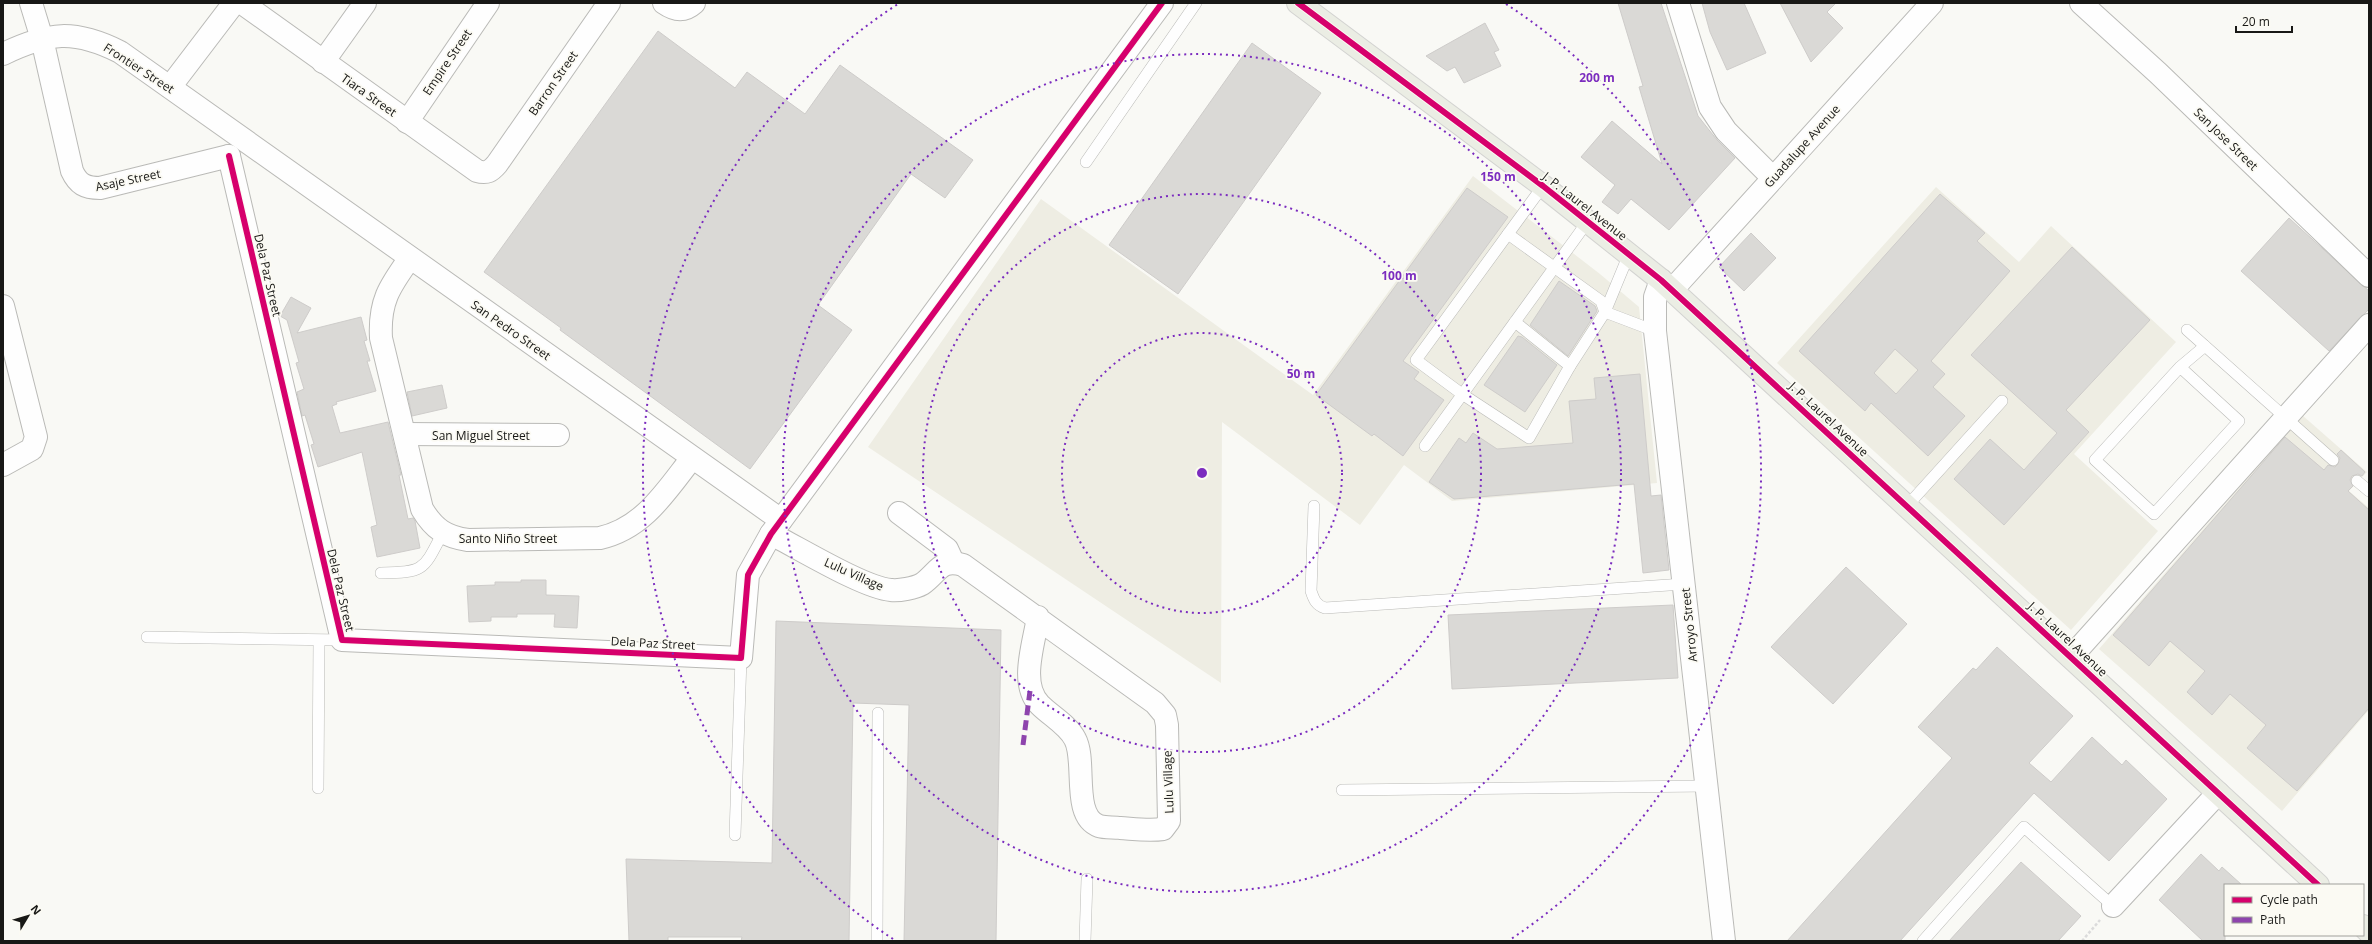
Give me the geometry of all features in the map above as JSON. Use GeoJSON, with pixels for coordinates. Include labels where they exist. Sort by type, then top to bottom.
{"type":"FeatureCollection","features":[{"type":"Feature","properties":{"kind":"main road","name":"J. P. Laurel Avenue"},"geometry":{"type":"LineString","coordinates":[[1298,3],[1588,221],[1667,285],[2317,884]]}},
{"type":"Feature","properties":{"kind":"street","name":"Asaje Street"},"geometry":{"type":"LineString","coordinates":[[31,3],[42,39],[72,171],[76,179],[82,185],[100,188],[229,156]]}},
{"type":"Feature","properties":{"kind":"street"},"geometry":{"type":"LineString","coordinates":[[170,87],[234,3]]}},
{"type":"Feature","properties":{"kind":"street","name":"Tiara Street"},"geometry":{"type":"LineString","coordinates":[[242,3],[477,171],[485,173],[493,170],[498,164]]}},
{"type":"Feature","properties":{"kind":"street"},"geometry":{"type":"LineString","coordinates":[[324,62],[365,3]]}},
{"type":"Feature","properties":{"kind":"street","name":"Empire Street"},"geometry":{"type":"LineString","coordinates":[[407,122],[488,3]]}},
{"type":"Feature","properties":{"kind":"street","name":"Barron Street"},"geometry":{"type":"LineString","coordinates":[[498,164],[609,3]]}},
{"type":"Feature","properties":{"kind":"street"},"geometry":{"type":"LineString","coordinates":[[664,3],[676,10],[690,6]]}},
{"type":"Feature","properties":{"kind":"street"},"geometry":{"type":"LineString","coordinates":[[741,658],[748,575],[776,527],[1162,3]]}},
{"type":"Feature","properties":{"kind":"street"},"geometry":{"type":"LineString","coordinates":[[1678,3],[1710,107],[1726,131],[1768,173]]}},
{"type":"Feature","properties":{"kind":"street","name":"Guadalupe Avenue"},"geometry":{"type":"LineString","coordinates":[[1667,285],[1768,173],[1913,3]]}},
{"type":"Feature","properties":{"kind":"street","name":"Guadalupe Avenue"},"geometry":{"type":"LineString","coordinates":[[1768,173],[1932,3]]}},
{"type":"Feature","properties":{"kind":"street","name":"San Jose Street"},"geometry":{"type":"LineString","coordinates":[[2081,3],[2158,73],[2369,276]]}},
{"type":"Feature","properties":{"kind":"street","name":"Frontier Street"},"geometry":{"type":"LineString","coordinates":[[3,54],[42,39],[59,36],[76,36],[98,41],[120,52],[242,138]]}},
{"type":"Feature","properties":{"kind":"street"},"geometry":{"type":"LineString","coordinates":[[229,156],[242,138]]}},
{"type":"Feature","properties":{"kind":"street","name":"San Pedro Street"},"geometry":{"type":"LineString","coordinates":[[242,138],[692,458],[776,527]]}},
{"type":"Feature","properties":{"kind":"street","name":"Dela Paz Street"},"geometry":{"type":"LineString","coordinates":[[229,156],[342,640],[741,658]]}},
{"type":"Feature","properties":{"kind":"street","name":"Santo Niño Street"},"geometry":{"type":"LineString","coordinates":[[410,258],[394,281],[385,299],[380,317],[381,338],[422,509],[430,522],[442,534],[468,540],[600,538],[618,534],[634,524],[654,506],[692,458]]}},
{"type":"Feature","properties":{"kind":"street","name":"Arroyo Street"},"geometry":{"type":"LineString","coordinates":[[1667,285],[1655,297],[1655,320],[1724,941]]}},
{"type":"Feature","properties":{"kind":"street"},"geometry":{"type":"LineString","coordinates":[[3,306],[36,431],[36,443],[28,452],[3,465]]}},
{"type":"Feature","properties":{"kind":"street"},"geometry":{"type":"LineString","coordinates":[[2071,657],[2369,324]]}},
{"type":"Feature","properties":{"kind":"street","name":"San Miguel Street"},"geometry":{"type":"LineString","coordinates":[[404,434],[558,436]]}},
{"type":"Feature","properties":{"kind":"street"},"geometry":{"type":"LineString","coordinates":[[898,513],[947,550],[953,562]]}},
{"type":"Feature","properties":{"kind":"street","name":"Lulu Village"},"geometry":{"type":"LineString","coordinates":[[776,527],[859,579],[892,590],[921,585],[942,566],[953,562],[974,572],[1038,617],[1154,703],[1165,715],[1167,725],[1169,821],[1163,829],[1154,830],[1100,826],[1089,820],[1084,809],[1079,755],[1075,738],[1040,705],[1030,691],[1029,677],[1038,617]]}},
{"type":"Feature","properties":{"kind":"street"},"geometry":{"type":"LineString","coordinates":[[2113,906],[2218,793]]}},
{"type":"Feature","properties":{"kind":"lane"},"geometry":{"type":"LineString","coordinates":[[1086,162],[1196,3]]}},
{"type":"Feature","properties":{"kind":"lane"},"geometry":{"type":"LineString","coordinates":[[1542,186],[1416,360],[1462,394],[1530,438],[1570,366],[1605,312],[1629,254]]}},
{"type":"Feature","properties":{"kind":"lane"},"geometry":{"type":"LineString","coordinates":[[1425,446],[1588,221]]}},
{"type":"Feature","properties":{"kind":"lane"},"geometry":{"type":"LineString","coordinates":[[1508,234],[1601,301],[1605,312]]}},
{"type":"Feature","properties":{"kind":"lane"},"geometry":{"type":"LineString","coordinates":[[1605,312],[1655,320]]}},
{"type":"Feature","properties":{"kind":"lane"},"geometry":{"type":"LineString","coordinates":[[1514,322],[1570,366]]}},
{"type":"Feature","properties":{"kind":"lane"},"geometry":{"type":"LineString","coordinates":[[2187,330],[2333,460]]}},
{"type":"Feature","properties":{"kind":"lane"},"geometry":{"type":"LineString","coordinates":[[2180,367],[2239,421],[2154,514],[2095,460],[2180,367],[2205,346]]}},
{"type":"Feature","properties":{"kind":"lane"},"geometry":{"type":"LineString","coordinates":[[1907,506],[2002,401]]}},
{"type":"Feature","properties":{"kind":"lane"},"geometry":{"type":"LineString","coordinates":[[2357,481],[2369,491]]}},
{"type":"Feature","properties":{"kind":"lane"},"geometry":{"type":"LineString","coordinates":[[1314,506],[1311,591],[1314,600],[1319,606],[1325,608],[1684,584]]}},
{"type":"Feature","properties":{"kind":"lane"},"geometry":{"type":"LineString","coordinates":[[381,573],[408,573],[422,567],[442,534]]}},
{"type":"Feature","properties":{"kind":"lane"},"geometry":{"type":"LineString","coordinates":[[147,637],[319,641],[342,640]]}},
{"type":"Feature","properties":{"kind":"lane"},"geometry":{"type":"LineString","coordinates":[[318,788],[319,641]]}},
{"type":"Feature","properties":{"kind":"lane"},"geometry":{"type":"LineString","coordinates":[[735,834],[741,658]]}},
{"type":"Feature","properties":{"kind":"lane"},"geometry":{"type":"LineString","coordinates":[[877,941],[878,713]]}},
{"type":"Feature","properties":{"kind":"lane"},"geometry":{"type":"LineString","coordinates":[[1342,790],[1707,786]]}},
{"type":"Feature","properties":{"kind":"lane"},"geometry":{"type":"LineString","coordinates":[[1922,941],[2024,827],[2113,906]]}},
{"type":"Feature","properties":{"kind":"lane"},"geometry":{"type":"LineString","coordinates":[[1085,941],[1087,879]]}},
{"type":"Feature","properties":{"kind":"path"},"geometry":{"type":"LineString","coordinates":[[2082,941],[2113,906]]}},
{"type":"Feature","properties":{"kind":"shaded area"},"geometry":{"type":"Polygon","coordinates":[[[1473,176],[1600,274],[1639,307],[1657,483],[1452,501],[1404,465],[1360,525],[1222,422],[1221,683],[868,447],[1041,199],[1313,395],[1473,176]]]}},
{"type":"Feature","properties":{"kind":"shaded area"},"geometry":{"type":"Polygon","coordinates":[[[1936,187],[2019,262],[2051,226],[2176,342],[2074,454],[2158,531],[2071,630],[1777,363],[1936,187]]]}},
{"type":"Feature","properties":{"kind":"shaded area"},"geometry":{"type":"Polygon","coordinates":[[[2302,415],[2367,472],[2349,491],[2369,508],[2369,710],[2282,811],[2099,649],[2302,415]]]}},
{"type":"Feature","properties":{"kind":"building"},"geometry":{"type":"Polygon","coordinates":[[[1618,3],[1661,3],[1698,116],[1717,140],[1735,158],[1669,230],[1631,199],[1618,214],[1602,202],[1615,185],[1581,157],[1612,121],[1662,164],[1639,87],[1643,86],[1618,3]]]}},
{"type":"Feature","properties":{"kind":"building"},"geometry":{"type":"Polygon","coordinates":[[[1702,3],[1744,3],[1766,53],[1727,70],[1710,32],[1702,3]]]}},
{"type":"Feature","properties":{"kind":"building"},"geometry":{"type":"Polygon","coordinates":[[[1780,3],[1836,3],[1827,12],[1843,28],[1811,62],[1780,3]]]}},
{"type":"Feature","properties":{"kind":"building"},"geometry":{"type":"Polygon","coordinates":[[[1485,23],[1499,50],[1494,52],[1501,66],[1464,83],[1455,67],[1447,71],[1426,56],[1485,23]]]}},
{"type":"Feature","properties":{"kind":"building"},"geometry":{"type":"Polygon","coordinates":[[[658,31],[735,88],[747,72],[805,114],[840,65],[973,160],[945,198],[911,174],[818,305],[852,330],[750,469],[560,330],[561,328],[484,272],[658,31]]]}},
{"type":"Feature","properties":{"kind":"building"},"geometry":{"type":"Polygon","coordinates":[[[1252,43],[1321,93],[1178,294],[1109,245],[1252,43]]]}},
{"type":"Feature","properties":{"kind":"building"},"geometry":{"type":"Polygon","coordinates":[[[1467,188],[1508,217],[1403,361],[1419,372],[1414,379],[1444,400],[1403,456],[1374,434],[1372,436],[1316,395],[1467,188]]]}},
{"type":"Feature","properties":{"kind":"building"},"geometry":{"type":"Polygon","coordinates":[[[1940,194],[1985,233],[1977,241],[2010,271],[1931,361],[1945,374],[1933,387],[1965,416],[1928,456],[1871,403],[1865,411],[1799,351],[1940,194]],[[1895,349],[1874,373],[1896,394],[1918,370],[1895,349]]]}},
{"type":"Feature","properties":{"kind":"building"},"geometry":{"type":"Polygon","coordinates":[[[2289,218],[2369,291],[2369,309],[2329,351],[2241,271],[2289,218]]]}},
{"type":"Feature","properties":{"kind":"building"},"geometry":{"type":"Polygon","coordinates":[[[1751,233],[1776,258],[1744,291],[1719,267],[1751,233]]]}},
{"type":"Feature","properties":{"kind":"building"},"geometry":{"type":"Polygon","coordinates":[[[2072,247],[2150,320],[2066,410],[2089,432],[2004,525],[1954,479],[1990,439],[2024,470],[2057,433],[1971,355],[2072,247]]]}},
{"type":"Feature","properties":{"kind":"building"},"geometry":{"type":"Polygon","coordinates":[[[1559,281],[1595,306],[1597,311],[1568,356],[1530,325],[1559,281]]]}},
{"type":"Feature","properties":{"kind":"building"},"geometry":{"type":"Polygon","coordinates":[[[291,297],[311,308],[297,333],[361,317],[367,340],[364,341],[370,361],[367,361],[376,391],[336,402],[337,404],[332,406],[340,433],[388,422],[401,475],[399,475],[408,519],[413,518],[415,521],[420,548],[377,557],[371,527],[377,525],[362,452],[318,467],[311,445],[314,444],[305,415],[302,416],[297,392],[304,389],[296,363],[299,362],[287,320],[280,316],[291,297]]]}},
{"type":"Feature","properties":{"kind":"building"},"geometry":{"type":"Polygon","coordinates":[[[1518,336],[1522,337],[1557,365],[1525,412],[1484,385],[1518,336]]]}},
{"type":"Feature","properties":{"kind":"building"},"geometry":{"type":"Polygon","coordinates":[[[1640,374],[1651,496],[1661,495],[1669,570],[1643,573],[1634,484],[1454,499],[1429,482],[1459,438],[1466,443],[1473,433],[1497,449],[1573,443],[1569,401],[1596,399],[1594,378],[1640,374]]]}},
{"type":"Feature","properties":{"kind":"building"},"geometry":{"type":"Polygon","coordinates":[[[442,385],[447,408],[412,416],[407,392],[442,385]]]}},
{"type":"Feature","properties":{"kind":"building"},"geometry":{"type":"Polygon","coordinates":[[[2285,437],[2324,470],[2328,465],[2335,467],[2338,464],[2340,458],[2337,454],[2341,450],[2365,472],[2362,476],[2358,474],[2352,476],[2350,480],[2353,486],[2348,491],[2369,510],[2369,708],[2297,791],[2247,748],[2266,725],[2230,694],[2212,715],[2187,692],[2205,671],[2170,641],[2149,666],[2113,635],[2285,437]]]}},
{"type":"Feature","properties":{"kind":"building"},"geometry":{"type":"Polygon","coordinates":[[[1846,567],[1907,624],[1833,704],[1771,647],[1846,567]]]}},
{"type":"Feature","properties":{"kind":"building"},"geometry":{"type":"Polygon","coordinates":[[[521,580],[546,580],[546,595],[579,596],[577,628],[554,627],[555,614],[517,614],[517,617],[491,617],[491,621],[469,622],[467,586],[495,585],[495,582],[521,582],[521,580]]]}},
{"type":"Feature","properties":{"kind":"building"},"geometry":{"type":"Polygon","coordinates":[[[1673,605],[1678,678],[1452,689],[1448,615],[1673,605]]]}},
{"type":"Feature","properties":{"kind":"building"},"geometry":{"type":"Polygon","coordinates":[[[776,621],[1001,630],[996,941],[904,941],[909,705],[853,703],[849,941],[741,941],[742,937],[668,937],[668,941],[629,941],[626,859],[772,863],[776,621]]]}},
{"type":"Feature","properties":{"kind":"building"},"geometry":{"type":"Polygon","coordinates":[[[1997,647],[2073,716],[2029,763],[2051,782],[2092,737],[2122,765],[2126,760],[2167,799],[2109,861],[2034,793],[1900,941],[1787,941],[1952,758],[1918,727],[1973,668],[1976,670],[1997,647]]]}},
{"type":"Feature","properties":{"kind":"building"},"geometry":{"type":"Polygon","coordinates":[[[2201,854],[2219,871],[2222,867],[2241,884],[2224,884],[2225,941],[2203,941],[2159,900],[2201,854]]]}},
{"type":"Feature","properties":{"kind":"building"},"geometry":{"type":"Polygon","coordinates":[[[2021,862],[2081,916],[2058,941],[1949,941],[2021,862]]]}},
{"type":"Feature","properties":{"kind":"marked path"},"geometry":{"type":"LineString","coordinates":[[1023,745],[1030,691]]}},
{"type":"Feature","properties":{"kind":"cycle path"},"geometry":{"type":"LineString","coordinates":[[229,156],[342,640],[741,658],[748,575],[771,534],[1162,3]]}},
{"type":"Feature","properties":{"kind":"cycle path"},"geometry":{"type":"LineString","coordinates":[[1298,3],[1543,186],[1661,280],[2317,884]]}}]}
